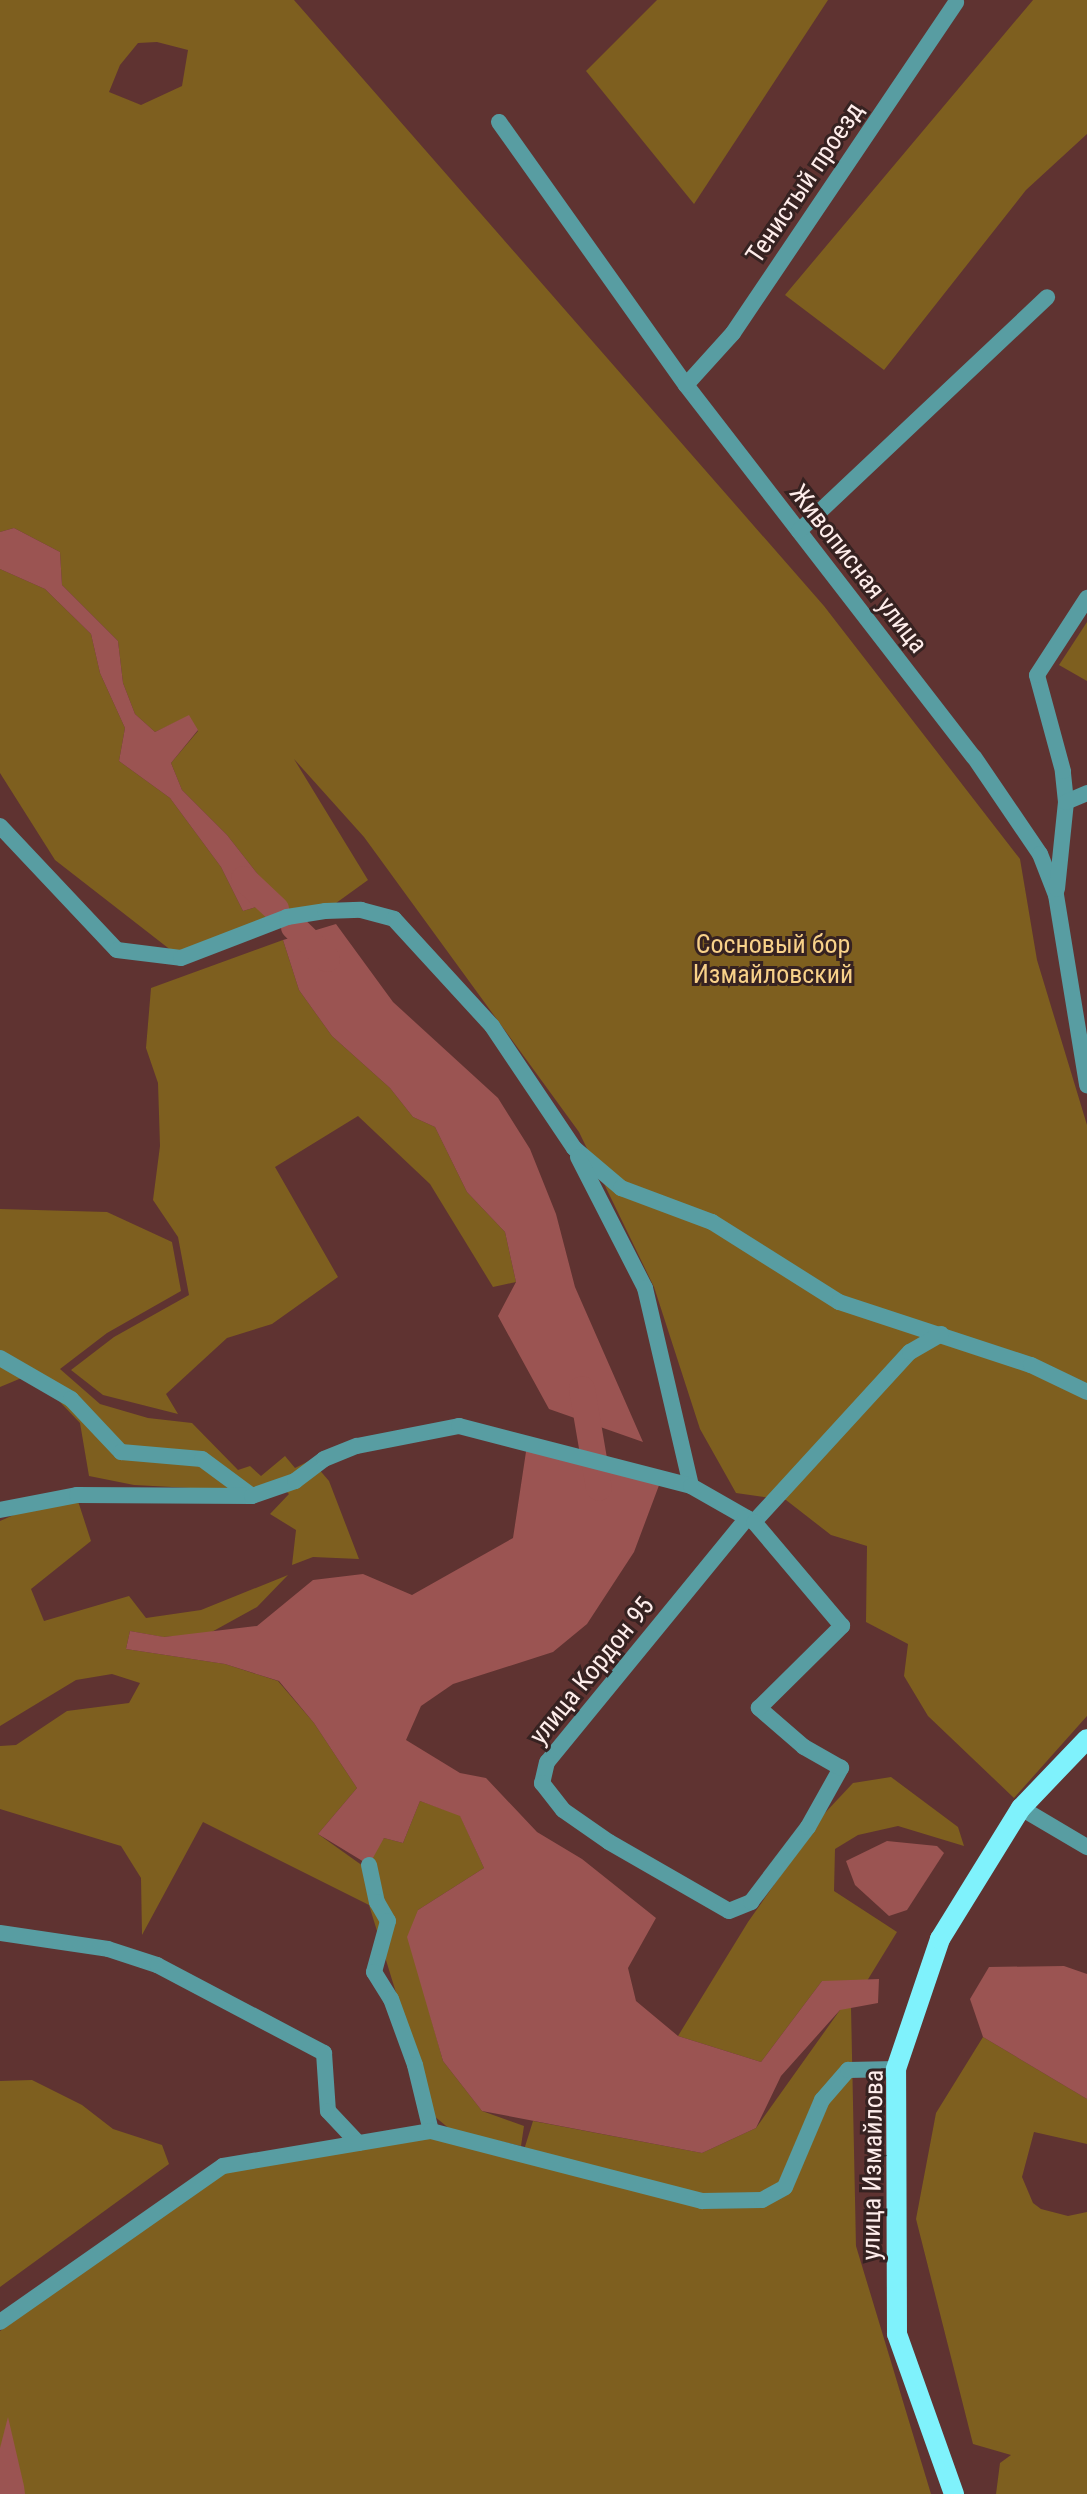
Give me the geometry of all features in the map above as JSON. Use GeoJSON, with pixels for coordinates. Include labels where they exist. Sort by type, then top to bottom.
{"type":"FeatureCollection","features":[{"type":"Feature","properties":{"kind":"main road","name":"улица Измайлова"},"geometry":{"type":"LineString","coordinates":[[954,2494],[897,2334],[896,2069],[940,1939],[1021,1808],[1087,1739]]}},
{"type":"Feature","properties":{"kind":"street","name":"Тенистый проезд"},"geometry":{"type":"LineString","coordinates":[[686,385],[733,333],[956,2]]}},
{"type":"Feature","properties":{"kind":"street","name":"Живописная улица"},"geometry":{"type":"LineString","coordinates":[[499,122],[686,385],[974,757],[1040,854],[1056,895],[1087,1085]]}},
{"type":"Feature","properties":{"kind":"street"},"geometry":{"type":"LineString","coordinates":[[799,531],[1047,297]]}},
{"type":"Feature","properties":{"kind":"street"},"geometry":{"type":"LineString","coordinates":[[1056,895],[1066,802],[1063,771],[1037,675],[1087,598]]}},
{"type":"Feature","properties":{"kind":"street"},"geometry":{"type":"LineString","coordinates":[[1066,802],[1087,793]]}},
{"type":"Feature","properties":{"kind":"street"},"geometry":{"type":"LineString","coordinates":[[0,826],[117,950],[181,958],[287,917],[325,911],[361,910],[394,919],[492,1026],[574,1148],[645,1288],[691,1486]]}},
{"type":"Feature","properties":{"kind":"street"},"geometry":{"type":"LineString","coordinates":[[574,1148],[621,1188],[712,1222],[839,1302],[1031,1365],[1087,1392]]}},
{"type":"Feature","properties":{"kind":"street","name":"улица Кордон 95"},"geometry":{"type":"LineString","coordinates":[[0,1510],[77,1495],[252,1496],[295,1481],[324,1459],[357,1446],[459,1426],[691,1486],[751,1520],[842,1626],[759,1708],[804,1747],[841,1768],[808,1827],[751,1902],[729,1911],[609,1842],[563,1810],[542,1783],[547,1762],[751,1520],[910,1352],[941,1334]]}},
{"type":"Feature","properties":{"kind":"street"},"geometry":{"type":"LineString","coordinates":[[0,1358],[71,1399],[121,1452],[202,1459],[252,1496]]}},
{"type":"Feature","properties":{"kind":"street"},"geometry":{"type":"LineString","coordinates":[[1021,1808],[1087,1847]]}},
{"type":"Feature","properties":{"kind":"street"},"geometry":{"type":"LineString","coordinates":[[369,1865],[377,1902],[388,1921],[374,1972],[391,1999],[415,2065],[431,2131]]}},
{"type":"Feature","properties":{"kind":"street"},"geometry":{"type":"LineString","coordinates":[[0,1933],[108,1949],[157,1965],[324,2053],[328,2111],[358,2143]]}},
{"type":"Feature","properties":{"kind":"street"},"geometry":{"type":"LineString","coordinates":[[0,2322],[223,2166],[431,2131],[702,2201],[762,2200],[785,2187],[822,2100],[848,2070],[896,2069]]}},
{"type":"Feature","properties":{"kind":"green space","name":"Сосновый бор Измайловский"},"geometry":{"type":"Polygon","coordinates":[[[0,0],[294,0],[824,606],[1020,859],[1037,960],[1087,1125],[1087,1716],[1014,1798],[928,1716],[904,1676],[908,1644],[866,1622],[867,1546],[831,1535],[786,1500],[736,1493],[700,1429],[654,1287],[579,1132],[364,837],[294,759],[368,880],[325,911],[181,958],[55,860],[0,773],[0,569],[45,589],[91,634],[100,673],[125,728],[119,761],[170,798],[221,867],[243,911],[278,900],[227,835],[182,790],[171,763],[198,731],[189,716],[155,732],[135,714],[123,683],[118,641],[62,585],[60,552],[14,528],[0,532],[0,0]],[[157,42],[138,43],[120,65],[109,92],[141,105],[182,86],[188,50],[157,42]]]}},
{"type":"Feature","properties":{"kind":"green space"},"geometry":{"type":"Polygon","coordinates":[[[657,0],[828,0],[694,204],[586,71],[657,0]]]}},
{"type":"Feature","properties":{"kind":"green space"},"geometry":{"type":"Polygon","coordinates":[[[1033,0],[1087,0],[1087,134],[1026,190],[884,370],[785,295],[1033,0]]]}},
{"type":"Feature","properties":{"kind":"green space"},"geometry":{"type":"Polygon","coordinates":[[[1087,622],[1087,681],[1059,665],[1087,622]]]}},
{"type":"Feature","properties":{"kind":"green space"},"geometry":{"type":"Polygon","coordinates":[[[283,940],[299,990],[332,1036],[390,1088],[413,1117],[435,1127],[467,1192],[505,1232],[516,1282],[493,1287],[430,1184],[358,1116],[275,1167],[338,1277],[272,1324],[227,1338],[166,1394],[178,1414],[103,1395],[71,1370],[114,1337],[189,1295],[178,1237],[153,1200],[160,1146],[158,1083],[146,1048],[151,988],[283,940]]]}},
{"type":"Feature","properties":{"kind":"green space"},"geometry":{"type":"Polygon","coordinates":[[[0,1209],[107,1212],[172,1242],[181,1291],[107,1333],[60,1369],[100,1404],[148,1418],[192,1423],[238,1470],[250,1466],[261,1476],[285,1456],[295,1468],[311,1460],[329,1481],[359,1559],[313,1557],[292,1565],[296,1530],[270,1514],[289,1494],[278,1483],[248,1491],[134,1485],[89,1476],[80,1423],[42,1383],[24,1377],[0,1387],[0,1209]]]}},
{"type":"Feature","properties":{"kind":"green space"},"geometry":{"type":"Polygon","coordinates":[[[78,1501],[91,1541],[31,1589],[44,1621],[129,1596],[146,1618],[201,1610],[288,1575],[257,1607],[208,1634],[163,1637],[130,1631],[126,1649],[225,1664],[278,1681],[314,1723],[357,1788],[318,1834],[363,1866],[384,1838],[403,1843],[420,1801],[460,1815],[484,1868],[418,1910],[426,2000],[443,2061],[482,2111],[524,2126],[521,2146],[451,2130],[434,2116],[369,1905],[203,1822],[142,1935],[141,1878],[121,1846],[0,1809],[0,1746],[16,1745],[67,1711],[129,1703],[140,1683],[112,1674],[76,1680],[0,1726],[0,1521],[32,1507],[78,1501]]]}},
{"type":"Feature","properties":{"kind":"green space"},"geometry":{"type":"Polygon","coordinates":[[[891,1777],[958,1827],[964,1846],[898,1826],[858,1835],[835,1849],[834,1891],[897,1932],[851,2007],[856,2246],[931,2494],[0,2494],[0,2331],[223,2171],[431,2137],[523,2153],[533,2121],[702,2153],[756,2128],[840,2010],[822,1981],[761,2062],[678,2036],[748,1922],[823,1815],[853,1783],[891,1777]]]}},
{"type":"Feature","properties":{"kind":"green space"},"geometry":{"type":"Polygon","coordinates":[[[983,2037],[1087,2099],[1087,2144],[1034,2132],[1022,2177],[1033,2203],[1041,2209],[1068,2216],[1087,2212],[1087,2494],[996,2494],[1000,2463],[1011,2455],[973,2444],[916,2219],[936,2113],[983,2037]]]}},
{"type":"Feature","properties":{"kind":"green space"},"geometry":{"type":"Polygon","coordinates":[[[32,2080],[82,2105],[113,2129],[162,2145],[169,2164],[0,2287],[0,2081],[32,2080]]]}},
{"type":"Feature","properties":{"kind":"shaded area"},"geometry":{"type":"Polygon","coordinates":[[[14,528],[60,552],[62,585],[118,641],[123,683],[135,714],[155,732],[189,715],[198,730],[171,763],[182,790],[227,835],[278,900],[243,911],[221,867],[170,798],[119,761],[125,728],[100,673],[91,634],[45,589],[0,569],[0,532],[14,528]]]}},
{"type":"Feature","properties":{"kind":"shaded area"},"geometry":{"type":"Polygon","coordinates":[[[336,924],[393,1002],[498,1098],[530,1149],[556,1214],[575,1287],[643,1442],[549,1409],[498,1316],[516,1282],[505,1232],[467,1192],[435,1127],[413,1117],[390,1088],[332,1036],[299,990],[283,940],[336,924]]]}},
{"type":"Feature","properties":{"kind":"shaded area"},"geometry":{"type":"Polygon","coordinates":[[[527,1445],[661,1480],[634,1552],[587,1624],[553,1652],[453,1684],[421,1706],[406,1740],[460,1773],[486,1778],[537,1832],[582,1859],[656,1918],[628,1968],[636,2001],[678,2036],[761,2062],[822,1981],[879,1979],[878,2003],[840,2010],[781,2076],[756,2128],[702,2153],[482,2111],[443,2061],[407,1937],[418,1910],[484,1868],[460,1816],[420,1801],[403,1843],[384,1838],[369,1865],[318,1834],[357,1788],[314,1723],[279,1681],[225,1664],[126,1649],[130,1631],[164,1637],[257,1626],[313,1580],[363,1574],[412,1595],[513,1538],[527,1445]]]}},
{"type":"Feature","properties":{"kind":"shaded area"},"geometry":{"type":"Polygon","coordinates":[[[887,1841],[937,1846],[944,1853],[907,1910],[889,1916],[855,1885],[846,1861],[887,1841]]]}},
{"type":"Feature","properties":{"kind":"shaded area"},"geometry":{"type":"Polygon","coordinates":[[[1064,1966],[1087,1974],[1087,2099],[983,2037],[970,1999],[989,1967],[1064,1966]]]}},
{"type":"Feature","properties":{"kind":"shaded area"},"geometry":{"type":"Polygon","coordinates":[[[8,2417],[25,2494],[0,2494],[0,2448],[8,2417]]]}},
{"type":"Feature","properties":{"kind":"waterway"},"geometry":{"type":"LineString","coordinates":[[244,879],[276,909]]}},
{"type":"Feature","properties":{"kind":"waterway"},"geometry":{"type":"LineString","coordinates":[[294,927],[327,959]]}},
{"type":"Feature","properties":{"kind":"waterway"},"geometry":{"type":"LineString","coordinates":[[582,1389],[599,1488]]}}]}
